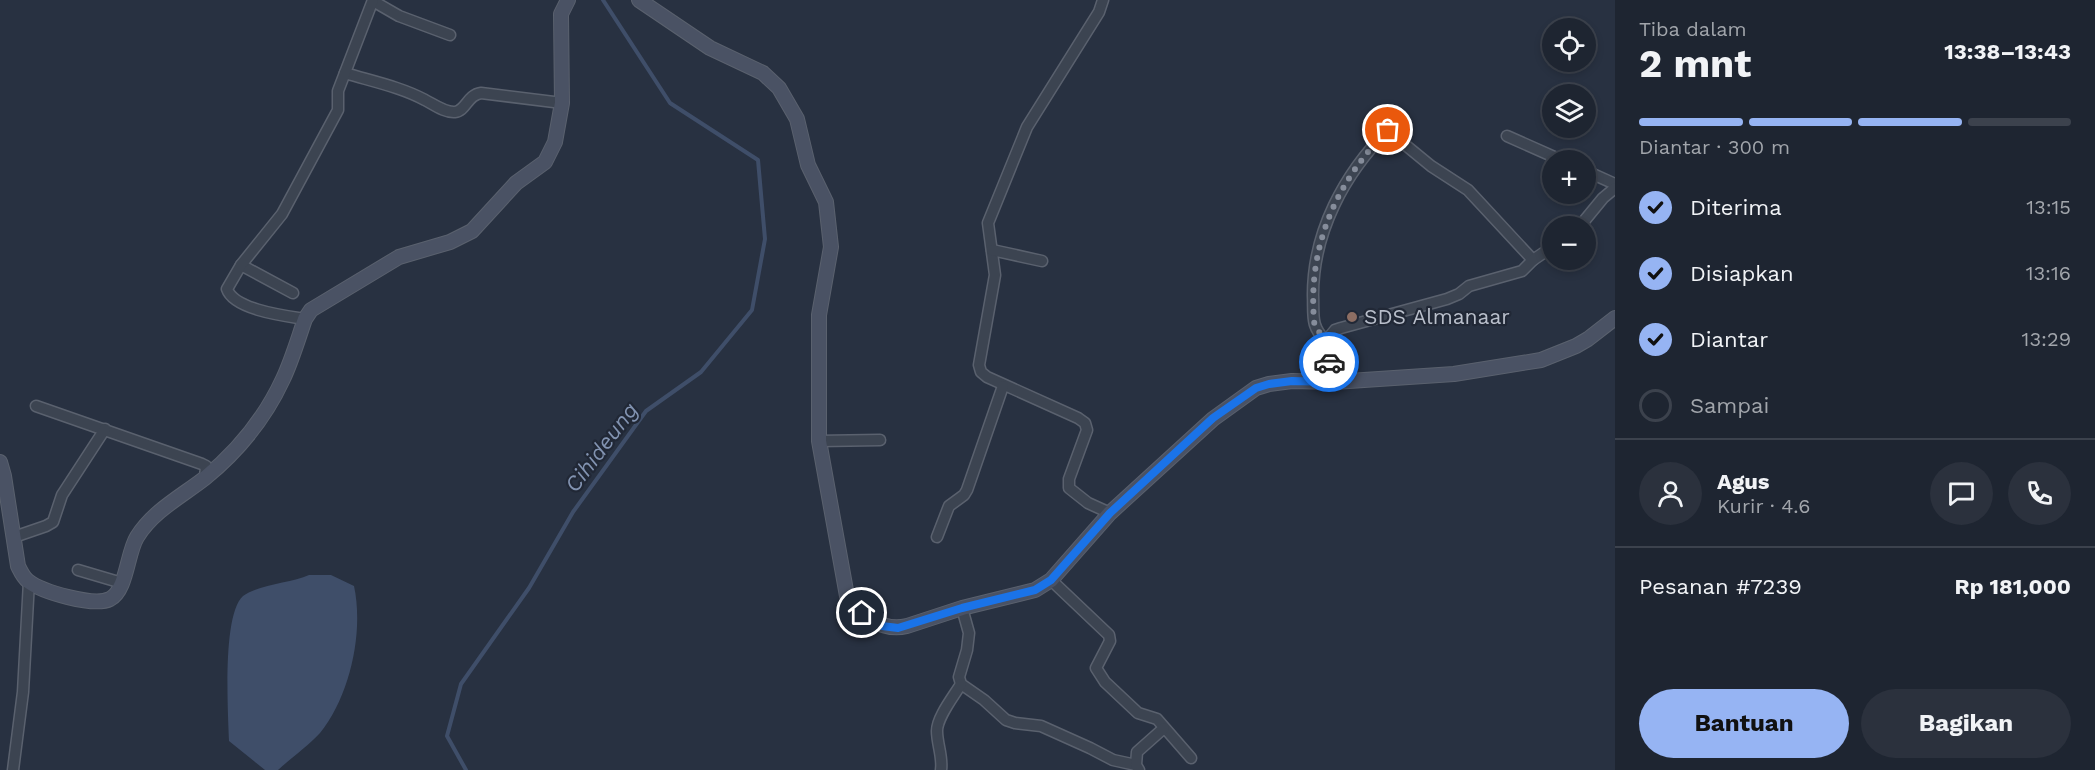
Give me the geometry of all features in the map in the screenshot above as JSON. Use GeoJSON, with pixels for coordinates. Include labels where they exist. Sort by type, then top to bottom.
{"type":"FeatureCollection","features":[{"type":"Feature","properties":{"kind":"main road"},"geometry":{"type":"LineString","coordinates":[[0,462],[18,566],[29,581],[45,590],[100,602],[115,595],[122,583],[136,538],[146,526],[174,500],[205,478],[258,424],[284,379],[305,319],[315,307],[399,257],[450,242],[472,231],[516,183],[545,162],[555,142],[562,103],[561,14],[568,0]]}},
{"type":"Feature","properties":{"kind":"main road"},"geometry":{"type":"LineString","coordinates":[[639,0],[710,48],[763,73],[779,88],[796,119],[808,165],[826,202],[831,247],[819,315],[819,441],[847,596],[862,613],[882,626],[889,628],[907,626],[962,608],[1035,590],[1051,580],[1110,513],[1213,418],[1256,388],[1292,381],[1334,382],[1454,374],[1541,360],[1582,343],[1615,318]]}},
{"type":"Feature","properties":{"kind":"street"},"geometry":{"type":"LineString","coordinates":[[305,319],[263,312],[230,295],[227,289],[241,265],[282,214],[338,110],[338,91],[373,0],[399,16],[450,35]]}},
{"type":"Feature","properties":{"kind":"street"},"geometry":{"type":"LineString","coordinates":[[1103,0],[1099,12],[1027,127],[988,223],[995,275],[980,368],[987,377],[1003,386],[1085,423],[1087,430],[1069,479],[1069,488],[1088,503],[1110,513]]}},
{"type":"Feature","properties":{"kind":"street"},"geometry":{"type":"LineString","coordinates":[[345,73],[407,92],[452,111],[461,109],[472,96],[480,93],[562,103]]}},
{"type":"Feature","properties":{"kind":"street"},"geometry":{"type":"LineString","coordinates":[[1375,120],[1431,166],[1468,190],[1533,260]]}},
{"type":"Feature","properties":{"kind":"street"},"geometry":{"type":"LineString","coordinates":[[1334,382],[1326,341],[1318,333],[1314,323],[1314,272],[1319,244],[1324,226],[1358,164],[1388,130]]}},
{"type":"Feature","properties":{"kind":"street"},"geometry":{"type":"LineString","coordinates":[[1507,136],[1542,152]]}},
{"type":"Feature","properties":{"kind":"street"},"geometry":{"type":"LineString","coordinates":[[1588,216],[1615,186],[1596,176]]}},
{"type":"Feature","properties":{"kind":"street"},"geometry":{"type":"LineString","coordinates":[[992,250],[1042,261]]}},
{"type":"Feature","properties":{"kind":"street"},"geometry":{"type":"LineString","coordinates":[[1326,341],[1335,330],[1341,327],[1447,299],[1460,294],[1469,286],[1522,271],[1542,254]]}},
{"type":"Feature","properties":{"kind":"street"},"geometry":{"type":"LineString","coordinates":[[241,265],[293,294]]}},
{"type":"Feature","properties":{"kind":"street"},"geometry":{"type":"LineString","coordinates":[[937,537],[949,506],[965,493],[1003,386]]}},
{"type":"Feature","properties":{"kind":"street"},"geometry":{"type":"LineString","coordinates":[[36,406],[202,464],[206,466],[205,478]]}},
{"type":"Feature","properties":{"kind":"street"},"geometry":{"type":"LineString","coordinates":[[14,537],[53,522],[62,495],[105,429]]}},
{"type":"Feature","properties":{"kind":"street"},"geometry":{"type":"LineString","coordinates":[[819,441],[880,440]]}},
{"type":"Feature","properties":{"kind":"street"},"geometry":{"type":"LineString","coordinates":[[78,570],[122,583]]}},
{"type":"Feature","properties":{"kind":"street"},"geometry":{"type":"LineString","coordinates":[[1051,580],[1109,635],[1110,641],[1096,665],[1105,682],[1138,713],[1155,718],[1191,758]]}},
{"type":"Feature","properties":{"kind":"street"},"geometry":{"type":"LineString","coordinates":[[13,770],[23,692],[29,581]]}},
{"type":"Feature","properties":{"kind":"street"},"geometry":{"type":"LineString","coordinates":[[962,608],[969,633],[967,650],[959,677],[961,684],[984,700],[1006,720],[1041,726],[1113,760],[1137,768],[1138,750],[1164,728]]}},
{"type":"Feature","properties":{"kind":"street"},"geometry":{"type":"LineString","coordinates":[[941,770],[937,728],[948,704],[961,684]]}},
{"type":"Feature","properties":{"kind":"water"},"geometry":{"type":"Polygon","coordinates":[[[309,575],[331,575],[354,586],[357,623],[352,663],[339,701],[320,733],[278,770],[265,770],[229,741],[227,687],[232,622],[236,606],[249,592],[309,575]]]}},
{"type":"Feature","properties":{"kind":"waterway","name":"Cihideung"},"geometry":{"type":"LineString","coordinates":[[466,770],[447,736],[461,684],[529,588],[573,512],[646,411],[701,372],[752,310],[765,239],[758,160],[670,103],[603,0]]}},
{"type":"Feature","properties":{"kind":"way so far"},"geometry":{"type":"LineString","coordinates":[[1329,362],[1326,341],[1318,333],[1314,323],[1314,272],[1319,244],[1324,226],[1358,164],[1388,130]]}},
{"type":"Feature","properties":{"kind":"place","name":"SDS Almanaar"},"geometry":{"type":"Point","coordinates":[1352,317]}},
{"type":"Feature","properties":{"kind":"route"},"geometry":{"type":"LineString","coordinates":[[862,613],[882,626],[898,628],[962,608],[1035,590],[1051,580],[1110,513],[1213,418],[1256,388],[1269,384],[1292,381],[1334,382],[1329,362]]}}]}
